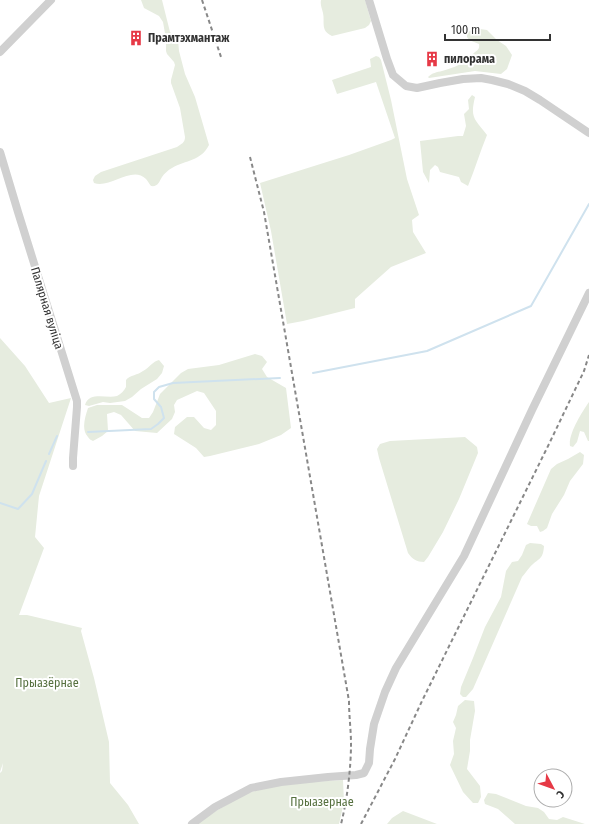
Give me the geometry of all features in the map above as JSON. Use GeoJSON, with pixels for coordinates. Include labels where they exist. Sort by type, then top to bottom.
{"type":"FeatureCollection","features":[{"type":"Feature","properties":{"kind":"street"},"geometry":{"type":"LineString","coordinates":[[0,52],[51,0]]}},
{"type":"Feature","properties":{"kind":"street"},"geometry":{"type":"LineString","coordinates":[[369,0],[393,75],[406,86],[417,88],[463,79],[481,78],[508,84],[525,91],[540,100],[589,133]]}},
{"type":"Feature","properties":{"kind":"street","name":"Палярная вуліца"},"geometry":{"type":"LineString","coordinates":[[0,152],[77,401],[73,466]]}},
{"type":"Feature","properties":{"kind":"street"},"geometry":{"type":"LineString","coordinates":[[192,824],[214,807],[251,788],[281,782],[328,777],[356,776],[364,773],[369,763],[374,724],[385,692],[396,668],[464,556],[532,410],[589,294]]}},
{"type":"Feature","properties":{"kind":"green space"},"geometry":{"type":"Polygon","coordinates":[[[141,0],[162,0],[170,32],[178,40],[179,51],[185,74],[195,97],[209,145],[202,154],[193,160],[177,165],[169,170],[155,186],[151,186],[146,179],[140,175],[128,176],[107,183],[94,183],[93,180],[95,176],[101,172],[177,147],[185,139],[180,108],[171,83],[175,65],[166,51],[166,39],[163,22],[159,16],[144,8],[141,0]]]}},
{"type":"Feature","properties":{"kind":"green space"},"geometry":{"type":"Polygon","coordinates":[[[321,0],[365,0],[371,21],[365,28],[332,36],[324,29],[321,0]]]}},
{"type":"Feature","properties":{"kind":"green space"},"geometry":{"type":"Polygon","coordinates":[[[473,29],[487,30],[497,40],[506,46],[512,55],[507,69],[501,74],[475,71],[429,78],[428,77],[433,74],[463,63],[478,50],[479,44],[469,40],[467,37],[467,33],[473,29]]]}},
{"type":"Feature","properties":{"kind":"green space"},"geometry":{"type":"Polygon","coordinates":[[[376,56],[381,60],[391,100],[407,179],[419,215],[412,220],[413,232],[426,253],[391,267],[355,299],[355,308],[287,324],[271,231],[260,183],[349,155],[395,138],[376,82],[337,94],[332,80],[371,67],[370,59],[376,56]]]}},
{"type":"Feature","properties":{"kind":"green space"},"geometry":{"type":"Polygon","coordinates":[[[472,95],[475,97],[473,109],[474,118],[487,135],[468,186],[461,182],[459,177],[440,172],[438,167],[435,165],[430,170],[429,183],[423,172],[420,141],[463,136],[466,126],[464,114],[469,109],[468,100],[472,95]]]}},
{"type":"Feature","properties":{"kind":"green space","name":"Прыазёрнае"},"geometry":{"type":"Polygon","coordinates":[[[0,338],[25,366],[49,403],[71,398],[39,496],[35,537],[44,548],[19,615],[27,615],[82,628],[81,631],[109,742],[110,783],[128,805],[139,824],[0,824],[0,773],[2,771],[3,763],[0,772],[0,338]]]}},
{"type":"Feature","properties":{"kind":"green space"},"geometry":{"type":"Polygon","coordinates":[[[255,354],[262,356],[267,362],[262,369],[267,377],[286,388],[291,428],[281,435],[259,444],[204,457],[196,448],[174,434],[175,427],[187,417],[194,417],[204,428],[211,430],[216,425],[216,411],[204,393],[197,391],[177,400],[174,405],[175,412],[172,419],[157,433],[135,431],[121,415],[114,412],[107,414],[108,431],[102,436],[93,441],[89,439],[86,434],[84,423],[88,408],[97,405],[122,405],[142,418],[149,418],[160,394],[181,373],[188,369],[219,365],[255,354]]]}},
{"type":"Feature","properties":{"kind":"green space"},"geometry":{"type":"Polygon","coordinates":[[[159,360],[164,366],[162,373],[157,379],[141,389],[132,397],[125,401],[110,403],[103,402],[89,406],[85,405],[90,398],[99,396],[117,396],[126,387],[126,380],[128,378],[141,372],[159,360]]]}},
{"type":"Feature","properties":{"kind":"green space"},"geometry":{"type":"Polygon","coordinates":[[[589,402],[589,441],[584,432],[580,431],[577,442],[573,447],[570,446],[573,429],[589,402]]]}},
{"type":"Feature","properties":{"kind":"green space"},"geometry":{"type":"Polygon","coordinates":[[[465,437],[477,447],[478,453],[459,499],[443,532],[424,562],[417,561],[408,553],[377,449],[380,444],[390,441],[465,437]]]}},
{"type":"Feature","properties":{"kind":"green space"},"geometry":{"type":"Polygon","coordinates":[[[580,452],[584,455],[583,464],[570,481],[564,495],[552,514],[547,528],[540,532],[537,526],[527,524],[551,469],[557,464],[580,452]]]}},
{"type":"Feature","properties":{"kind":"green space"},"geometry":{"type":"Polygon","coordinates":[[[530,543],[541,544],[544,546],[543,554],[522,577],[473,689],[466,697],[463,697],[460,694],[461,687],[485,627],[501,597],[506,571],[512,562],[518,561],[526,545],[530,543]]]}},
{"type":"Feature","properties":{"kind":"green space"},"geometry":{"type":"Polygon","coordinates":[[[465,700],[474,701],[475,711],[467,769],[480,786],[481,797],[478,803],[473,803],[463,792],[450,765],[454,754],[453,741],[456,728],[453,722],[458,706],[465,700]]]}},
{"type":"Feature","properties":{"kind":"green space","name":"Прыазернае"},"geometry":{"type":"Polygon","coordinates":[[[343,780],[344,802],[339,824],[197,824],[209,815],[245,794],[279,784],[343,780]]]}},
{"type":"Feature","properties":{"kind":"green space"},"geometry":{"type":"Polygon","coordinates":[[[488,793],[496,794],[526,806],[538,808],[544,812],[549,819],[557,820],[563,817],[585,824],[515,824],[498,809],[485,804],[484,800],[488,793]]]}},
{"type":"Feature","properties":{"kind":"green space"},"geometry":{"type":"Polygon","coordinates":[[[403,811],[437,824],[387,824],[392,818],[403,811]]]}},
{"type":"Feature","properties":{"kind":"waterway"},"geometry":{"type":"LineString","coordinates":[[313,373],[427,351],[531,306],[589,204]]}},
{"type":"Feature","properties":{"kind":"waterway"},"geometry":{"type":"LineString","coordinates":[[88,432],[151,429],[164,418],[161,407],[154,399],[154,392],[159,387],[173,383],[280,378]]}},
{"type":"Feature","properties":{"kind":"waterway"},"geometry":{"type":"LineString","coordinates":[[49,454],[57,436]]}},
{"type":"Feature","properties":{"kind":"waterway"},"geometry":{"type":"LineString","coordinates":[[0,503],[18,509],[32,494],[46,461]]}},
{"type":"Feature","properties":{"kind":"railway"},"geometry":{"type":"LineString","coordinates":[[202,0],[221,57]]}},
{"type":"Feature","properties":{"kind":"railway"},"geometry":{"type":"LineString","coordinates":[[250,157],[264,212],[349,701],[351,739],[350,763],[347,795],[341,824]]}},
{"type":"Feature","properties":{"kind":"railway"},"geometry":{"type":"LineString","coordinates":[[361,824],[395,759],[422,701],[549,444],[584,371],[589,355]]}},
{"type":"Feature","properties":{"kind":"place","name":"Прамтэхмантаж"},"geometry":{"type":"Point","coordinates":[136,38]}},
{"type":"Feature","properties":{"kind":"place","name":"пилорама"},"geometry":{"type":"Point","coordinates":[432,59]}}]}
